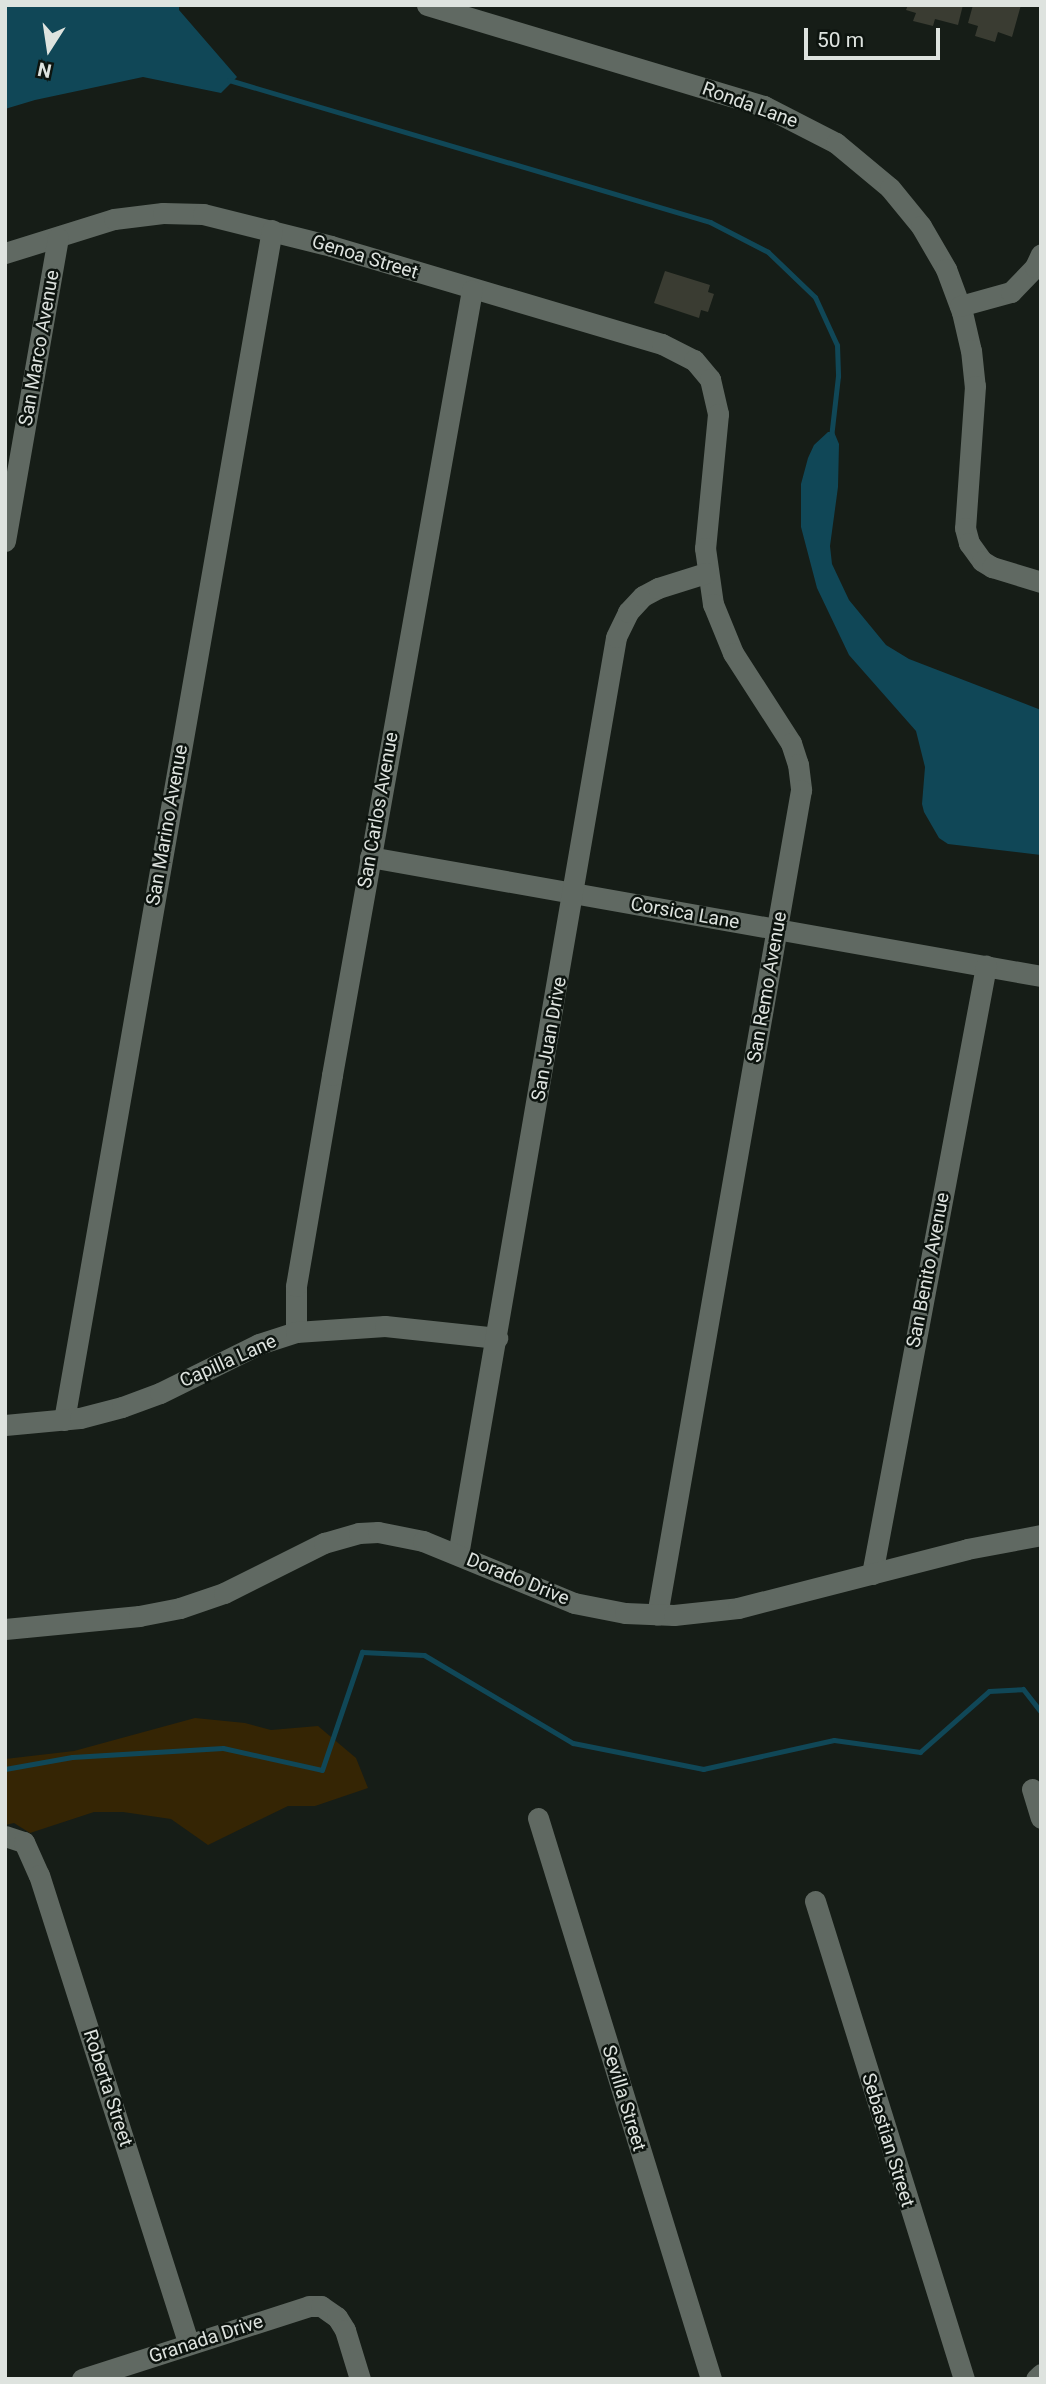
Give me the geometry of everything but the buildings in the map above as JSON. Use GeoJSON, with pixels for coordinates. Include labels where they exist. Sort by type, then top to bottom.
{"type":"FeatureCollection","features":[{"type":"Feature","properties":{"kind":"street","name":"Ronda Lane"},"geometry":{"type":"LineString","coordinates":[[427,5],[764,106],[811,128],[856,158],[905,205],[935,249],[960,306],[971,350],[975,386],[965,528],[969,543],[982,561],[1006,572],[1041,582]]}},
{"type":"Feature","properties":{"kind":"street","name":"Genoa Street"},"geometry":{"type":"LineString","coordinates":[[5,253],[114,219],[163,213],[203,214],[272,230],[662,344],[694,360],[710,379]]}},
{"type":"Feature","properties":{"kind":"street","name":"San Marino Avenue"},"geometry":{"type":"LineString","coordinates":[[64,1420],[272,230]]}},
{"type":"Feature","properties":{"kind":"street","name":"San Marco Avenue"},"geometry":{"type":"LineString","coordinates":[[5,541],[58,238]]}},
{"type":"Feature","properties":{"kind":"street"},"geometry":{"type":"LineString","coordinates":[[960,306],[1011,292],[1035,267],[1041,254]]}},
{"type":"Feature","properties":{"kind":"street","name":"San Carlos Avenue"},"geometry":{"type":"LineString","coordinates":[[296,1332],[296,1286],[472,290]]}},
{"type":"Feature","properties":{"kind":"street","name":"San Remo Avenue"},"geometry":{"type":"LineString","coordinates":[[657,1615],[800,805],[798,764],[784,731],[729,646],[716,615],[706,573],[706,528],[718,424],[716,391],[710,379]]}},
{"type":"Feature","properties":{"kind":"street","name":"San Juan Drive"},"geometry":{"type":"LineString","coordinates":[[458,1555],[615,645],[621,623],[632,606],[650,592],[706,573]]}},
{"type":"Feature","properties":{"kind":"street","name":"Corsica Lane"},"geometry":{"type":"LineString","coordinates":[[370,858],[1041,976]]}},
{"type":"Feature","properties":{"kind":"street","name":"San Benito Avenue"},"geometry":{"type":"LineString","coordinates":[[872,1574],[986,966]]}},
{"type":"Feature","properties":{"kind":"street","name":"Capilla Lane"},"geometry":{"type":"LineString","coordinates":[[5,1425],[98,1414],[145,1400],[226,1359],[296,1332],[385,1325],[497,1338]]}},
{"type":"Feature","properties":{"kind":"street","name":"Dorado Drive"},"geometry":{"type":"LineString","coordinates":[[5,1629],[139,1616],[180,1608],[224,1592],[324,1543],[359,1533],[399,1534],[458,1555],[574,1603],[657,1615],[715,1612],[1010,1538],[1041,1535]]}},
{"type":"Feature","properties":{"kind":"street"},"geometry":{"type":"LineString","coordinates":[[1032,1789],[1041,1818]]}},
{"type":"Feature","properties":{"kind":"street","name":"Sevilla Street"},"geometry":{"type":"LineString","coordinates":[[538,1818],[711,2379]]}},
{"type":"Feature","properties":{"kind":"street","name":"Roberta Street"},"geometry":{"type":"LineString","coordinates":[[11,1836],[24,1842],[39,1875],[189,2344]]}},
{"type":"Feature","properties":{"kind":"street","name":"Sebastian Street"},"geometry":{"type":"LineString","coordinates":[[815,1901],[964,2379]]}},
{"type":"Feature","properties":{"kind":"street","name":"Granada Drive"},"geometry":{"type":"LineString","coordinates":[[82,2379],[309,2306],[330,2311],[345,2330],[360,2379]]}},
{"type":"Feature","properties":{"kind":"street"},"geometry":{"type":"LineString","coordinates":[[1036,2379],[1041,2374]]}},
{"type":"Feature","properties":{"kind":"shaded area"},"geometry":{"type":"Polygon","coordinates":[[[195,1718],[245,1723],[271,1730],[318,1726],[356,1758],[368,1788],[315,1806],[288,1806],[208,1845],[171,1819],[123,1812],[94,1812],[30,1833],[14,1823],[5,1825],[5,1759],[74,1751],[195,1718]]]}},
{"type":"Feature","properties":{"kind":"water"},"geometry":{"type":"Polygon","coordinates":[[[5,5],[179,5],[179,10],[237,77],[221,93],[143,77],[5,109],[5,5]]]}},
{"type":"Feature","properties":{"kind":"water"},"geometry":{"type":"Polygon","coordinates":[[[828,432],[834,432],[839,444],[838,487],[830,546],[832,564],[849,600],[886,645],[909,659],[1041,710],[1041,855],[948,844],[939,838],[924,812],[922,804],[925,767],[916,731],[849,655],[817,588],[801,527],[801,484],[808,458],[814,445],[828,432]]]}},
{"type":"Feature","properties":{"kind":"waterway"},"geometry":{"type":"LineString","coordinates":[[229,80],[710,222],[768,252],[815,297],[837,345],[838,376],[831,437]]}},
{"type":"Feature","properties":{"kind":"waterway"},"geometry":{"type":"LineString","coordinates":[[5,1769],[72,1757],[223,1748],[322,1770],[362,1652],[424,1655],[573,1743],[703,1769],[834,1740],[920,1752],[989,1691],[1023,1689],[1041,1712]]}}]}
